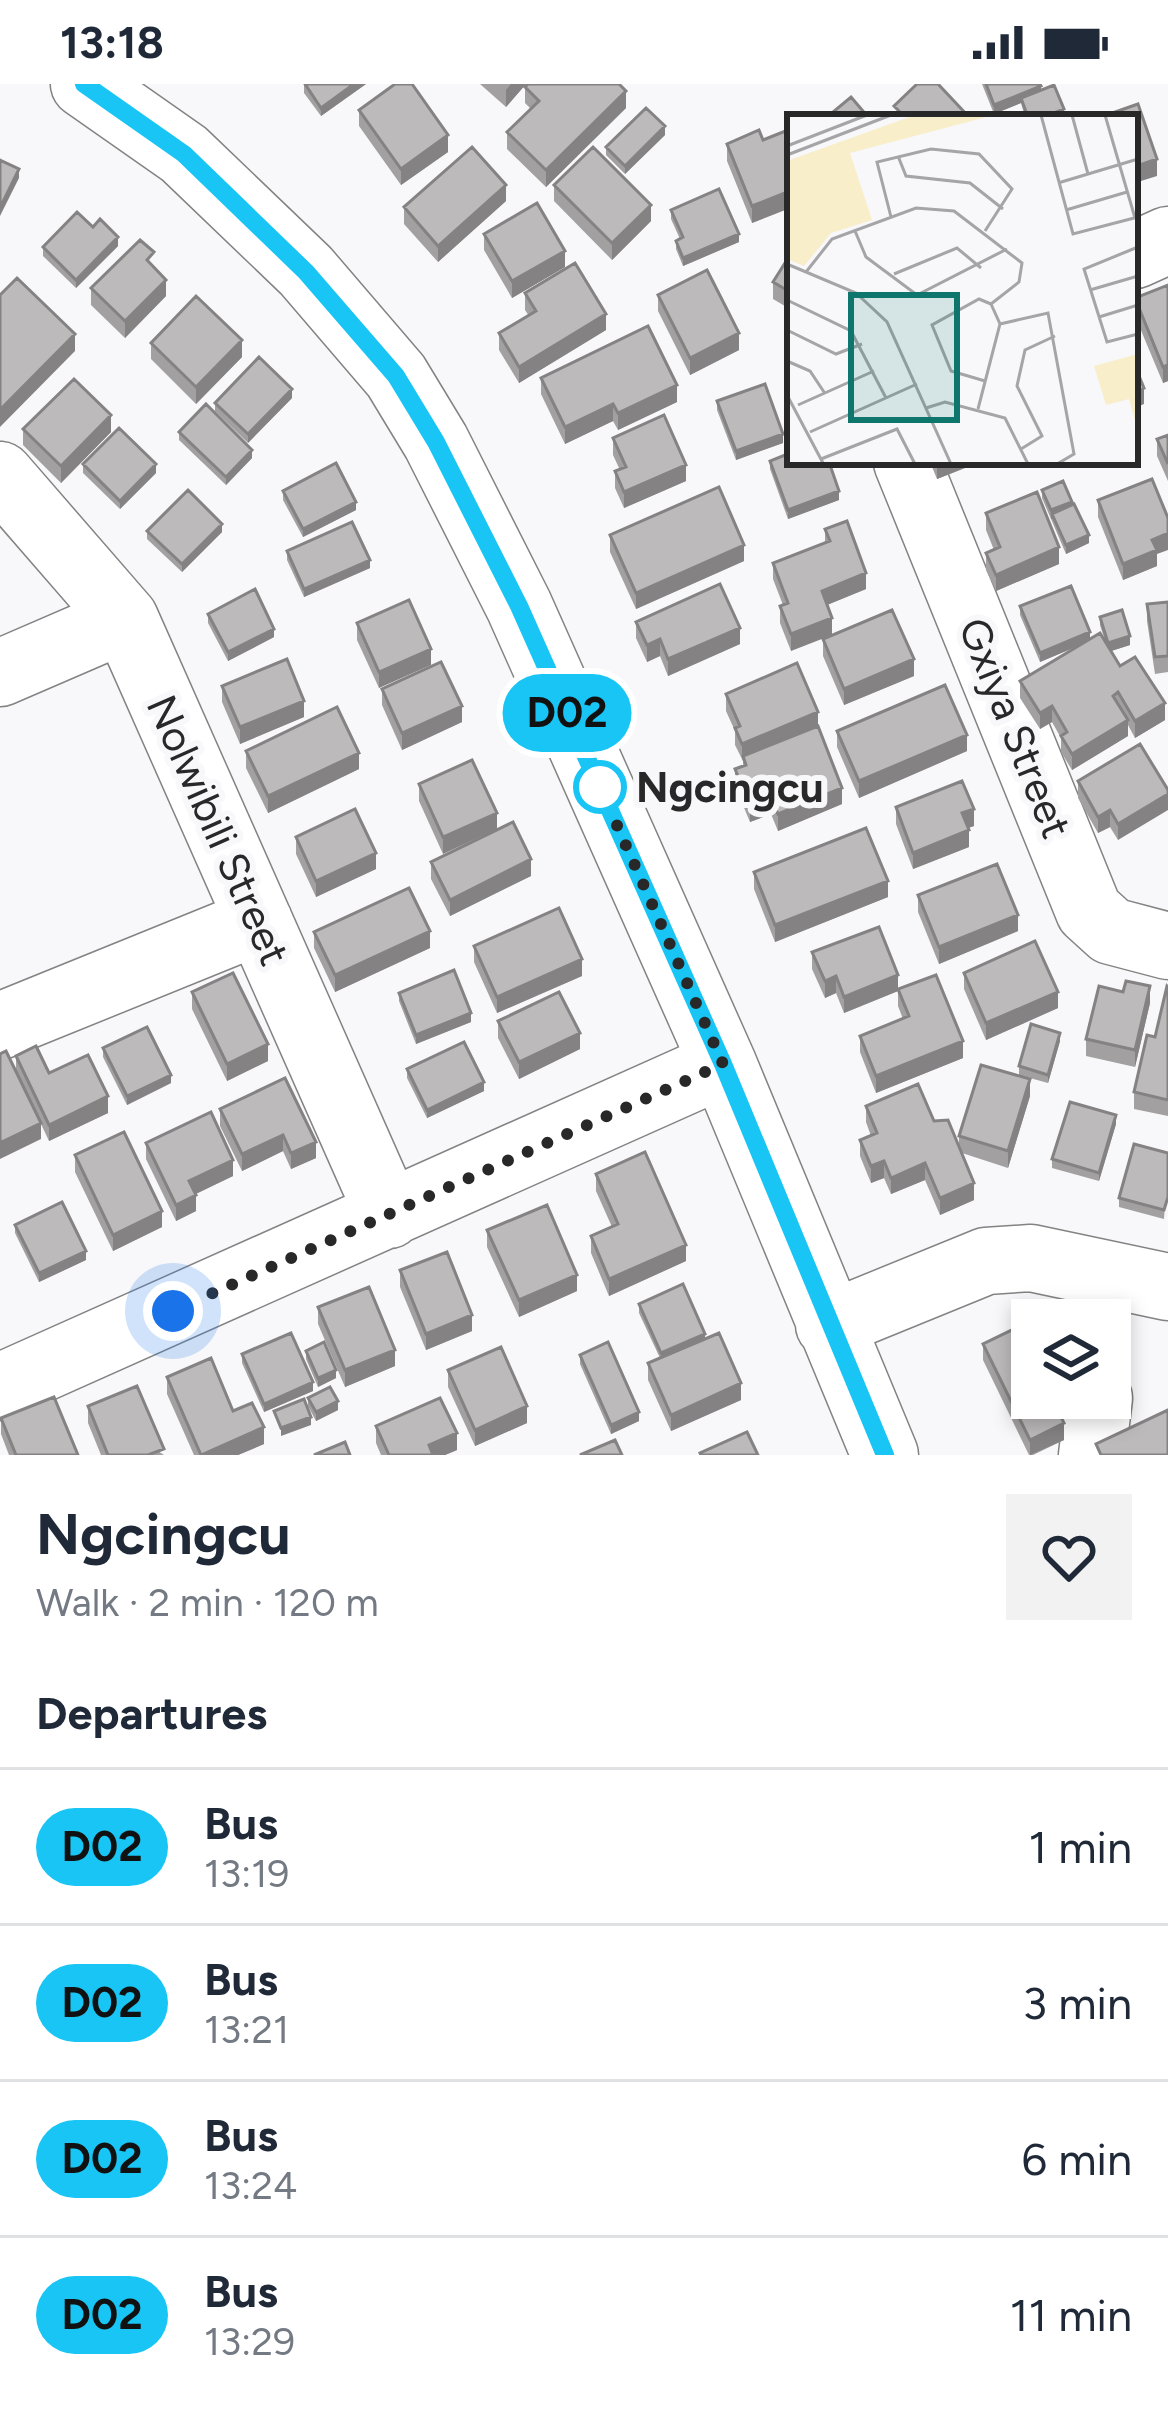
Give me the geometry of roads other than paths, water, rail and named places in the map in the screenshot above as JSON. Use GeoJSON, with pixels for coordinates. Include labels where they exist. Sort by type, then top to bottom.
{"type":"FeatureCollection","features":[{"type":"Feature","properties":{"kind":"street"},"geometry":{"type":"LineString","coordinates":[[84,84],[184,154],[306,272],[396,376],[455,476],[519,606],[723,1064],[885,1455]]}},
{"type":"Feature","properties":{"kind":"street"},"geometry":{"type":"LineString","coordinates":[[1138,254],[1168,240]]}},
{"type":"Feature","properties":{"kind":"street","name":"Gxiya Street"},"geometry":{"type":"LineString","coordinates":[[908,465],[1089,911],[1111,932],[1168,946]]}},
{"type":"Feature","properties":{"kind":"street","name":"Nolwibili Street"},"geometry":{"type":"LineString","coordinates":[[0,475],[124,619],[389,1215]]}},
{"type":"Feature","properties":{"kind":"street"},"geometry":{"type":"LineString","coordinates":[[0,673],[124,619]]}},
{"type":"Feature","properties":{"kind":"street"},"geometry":{"type":"LineString","coordinates":[[0,1026],[259,921]]}},
{"type":"Feature","properties":{"kind":"street"},"geometry":{"type":"LineString","coordinates":[[0,1387],[723,1064]]}},
{"type":"Feature","properties":{"kind":"street"},"geometry":{"type":"LineString","coordinates":[[830,1325],[986,1262],[1031,1258],[1132,1299]]}},
{"type":"Feature","properties":{"kind":"street"},"geometry":{"type":"LineString","coordinates":[[1092,1455],[1097,1419]]}},
{"type":"Feature","properties":{"kind":"place","name":"Ngcingcu"},"geometry":{"type":"Point","coordinates":[600,787]}}]}
